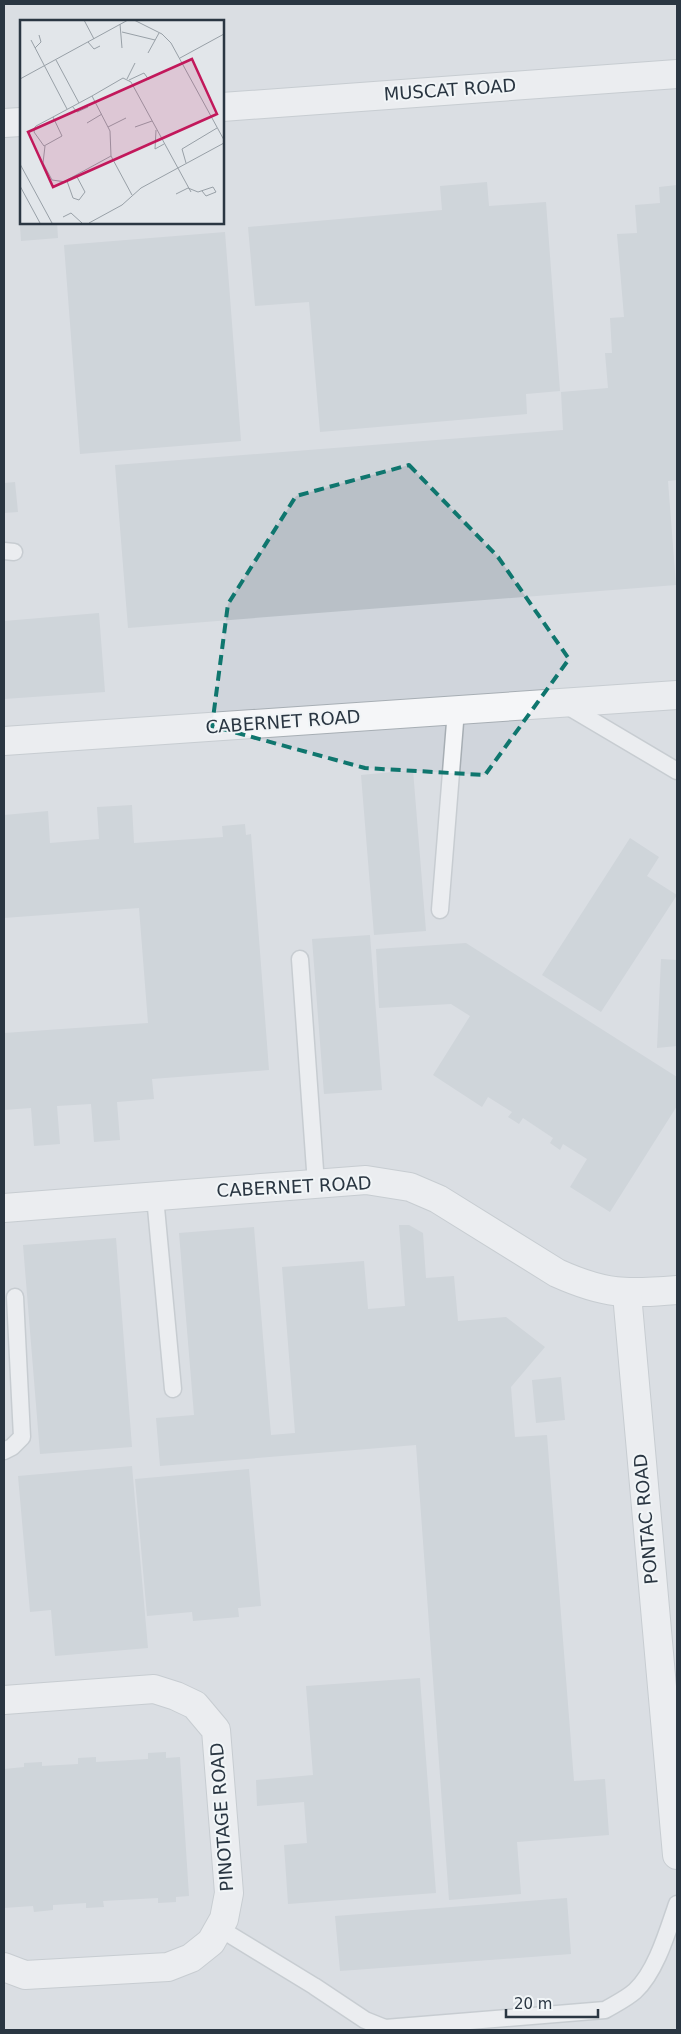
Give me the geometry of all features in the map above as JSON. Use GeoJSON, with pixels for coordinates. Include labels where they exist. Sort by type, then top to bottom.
{"type":"FeatureCollection","features":[{"type":"Feature","properties":{"kind":"street","name":"MUSCAT ROAD"},"geometry":{"type":"LineString","coordinates":[[224,107],[677,74]]}},
{"type":"Feature","properties":{"kind":"street"},"geometry":{"type":"LineString","coordinates":[[4,124],[20,122]]}},
{"type":"Feature","properties":{"kind":"street","name":"CABERNET ROAD"},"geometry":{"type":"LineString","coordinates":[[4,741],[677,695]]}},
{"type":"Feature","properties":{"kind":"street","name":"CABERNET ROAD"},"geometry":{"type":"LineString","coordinates":[[4,1208],[366,1180],[410,1187],[438,1199],[557,1273],[597,1289],[627,1294],[677,1290]]}},
{"type":"Feature","properties":{"kind":"street","name":"PONTAC ROAD"},"geometry":{"type":"LineString","coordinates":[[627,1294],[672,1743],[677,1855]]}},
{"type":"Feature","properties":{"kind":"street","name":"PINOTAGE ROAD"},"geometry":{"type":"LineString","coordinates":[[4,1700],[154,1689],[195,1705],[216,1730],[228,1894],[224,1919],[211,1942],[191,1958],[168,1967],[25,1975],[4,1967]]}},
{"type":"Feature","properties":{"kind":"lane"},"geometry":{"type":"LineString","coordinates":[[562,703],[677,772]]}},
{"type":"Feature","properties":{"kind":"lane"},"geometry":{"type":"LineString","coordinates":[[440,910],[456,710]]}},
{"type":"Feature","properties":{"kind":"lane"},"geometry":{"type":"LineString","coordinates":[[300,959],[316,1184]]}},
{"type":"Feature","properties":{"kind":"lane"},"geometry":{"type":"LineString","coordinates":[[155,1196],[173,1390]]}},
{"type":"Feature","properties":{"kind":"lane"},"geometry":{"type":"LineString","coordinates":[[4,1450],[12,1447],[22,1437],[15,1297]]}},
{"type":"Feature","properties":{"kind":"lane"},"geometry":{"type":"LineString","coordinates":[[219,1928],[365,2020],[385,2028],[605,2010],[636,1991],[646,1977],[665,1938],[677,1904]]}},
{"type":"Feature","properties":{"kind":"highlighted area"},"geometry":{"type":"Polygon","coordinates":[[[409,465],[498,557],[569,659],[485,775],[365,768],[212,726],[228,604],[296,496],[409,465]]]}},
{"type":"Feature","properties":{"kind":"shaded area"},"geometry":{"type":"Polygon","coordinates":[[[4,4],[677,4],[677,2030],[4,2030],[4,4]]]}},
{"type":"Feature","properties":{"kind":"building"},"geometry":{"type":"Polygon","coordinates":[[[487,182],[489,206],[546,202],[560,391],[526,394],[527,414],[320,432],[309,302],[255,306],[248,227],[442,210],[440,186],[487,182]]]}},
{"type":"Feature","properties":{"kind":"building"},"geometry":{"type":"Polygon","coordinates":[[[677,185],[677,480],[668,481],[676,585],[128,628],[115,465],[563,430],[561,392],[608,388],[605,353],[612,353],[610,318],[624,317],[617,234],[637,233],[635,205],[660,203],[659,187],[677,185]]]}},
{"type":"Feature","properties":{"kind":"building"},"geometry":{"type":"Polygon","coordinates":[[[19,212],[20,224],[57,224],[58,238],[21,241],[19,212]]]}},
{"type":"Feature","properties":{"kind":"building"},"geometry":{"type":"Polygon","coordinates":[[[225,232],[241,441],[80,454],[64,245],[225,232]]]}},
{"type":"Feature","properties":{"kind":"building"},"geometry":{"type":"Polygon","coordinates":[[[15,482],[18,512],[4,513],[4,483],[15,482]]]}},
{"type":"Feature","properties":{"kind":"building"},"geometry":{"type":"Polygon","coordinates":[[[99,613],[105,692],[4,699],[4,621],[99,613]]]}},
{"type":"Feature","properties":{"kind":"building"},"geometry":{"type":"Polygon","coordinates":[[[413,770],[426,931],[374,935],[361,775],[413,770]]]}},
{"type":"Feature","properties":{"kind":"building"},"geometry":{"type":"Polygon","coordinates":[[[132,805],[134,843],[223,837],[222,826],[245,824],[246,835],[251,834],[269,1070],[152,1079],[154,1099],[117,1102],[120,1140],[94,1142],[91,1104],[57,1106],[60,1144],[34,1146],[31,1108],[4,1110],[4,1033],[148,1023],[139,908],[4,918],[4,815],[48,811],[50,843],[99,839],[97,807],[132,805]]]}},
{"type":"Feature","properties":{"kind":"building"},"geometry":{"type":"Polygon","coordinates":[[[630,838],[659,857],[647,876],[677,895],[601,1012],[542,975],[630,838]]]}},
{"type":"Feature","properties":{"kind":"building"},"geometry":{"type":"Polygon","coordinates":[[[370,935],[382,1090],[324,1094],[312,939],[370,935]]]}},
{"type":"Feature","properties":{"kind":"building"},"geometry":{"type":"Polygon","coordinates":[[[466,943],[677,1077],[677,1106],[610,1212],[570,1187],[587,1159],[563,1144],[560,1150],[550,1143],[553,1138],[523,1118],[519,1124],[508,1117],[512,1112],[488,1097],[482,1107],[433,1075],[470,1016],[451,1004],[379,1008],[376,949],[466,943]]]}},
{"type":"Feature","properties":{"kind":"building"},"geometry":{"type":"Polygon","coordinates":[[[661,959],[677,960],[677,1046],[657,1048],[661,959]]]}},
{"type":"Feature","properties":{"kind":"building"},"geometry":{"type":"Polygon","coordinates":[[[399,1225],[409,1225],[423,1233],[426,1278],[454,1276],[458,1321],[506,1317],[545,1347],[511,1387],[515,1437],[547,1435],[574,1781],[605,1779],[609,1835],[517,1842],[521,1894],[449,1900],[416,1445],[160,1466],[156,1418],[194,1415],[179,1233],[254,1227],[271,1435],[295,1433],[282,1267],[364,1261],[368,1309],[405,1306],[399,1225]]]}},
{"type":"Feature","properties":{"kind":"building"},"geometry":{"type":"Polygon","coordinates":[[[116,1238],[132,1447],[40,1454],[23,1245],[116,1238]]]}},
{"type":"Feature","properties":{"kind":"building"},"geometry":{"type":"Polygon","coordinates":[[[561,1377],[565,1420],[536,1423],[532,1380],[561,1377]]]}},
{"type":"Feature","properties":{"kind":"building"},"geometry":{"type":"Polygon","coordinates":[[[132,1466],[148,1648],[55,1656],[51,1610],[30,1612],[18,1476],[132,1466]]]}},
{"type":"Feature","properties":{"kind":"building"},"geometry":{"type":"Polygon","coordinates":[[[249,1469],[261,1606],[238,1608],[239,1617],[193,1621],[192,1612],[147,1616],[135,1479],[249,1469]]]}},
{"type":"Feature","properties":{"kind":"building"},"geometry":{"type":"Polygon","coordinates":[[[420,1678],[436,1893],[288,1904],[284,1845],[307,1843],[304,1802],[257,1806],[256,1780],[313,1775],[306,1686],[420,1678]]]}},
{"type":"Feature","properties":{"kind":"building"},"geometry":{"type":"Polygon","coordinates":[[[166,1752],[166,1758],[180,1757],[189,1896],[176,1897],[176,1902],[158,1903],[158,1898],[103,1901],[104,1907],[86,1908],[86,1903],[53,1905],[53,1910],[34,1912],[33,1906],[4,1908],[4,1769],[24,1767],[24,1763],[42,1762],[42,1766],[78,1764],[78,1758],[96,1757],[96,1762],[148,1759],[148,1753],[166,1752]]]}},
{"type":"Feature","properties":{"kind":"building"},"geometry":{"type":"Polygon","coordinates":[[[567,1898],[571,1954],[340,1971],[335,1916],[567,1898]]]}}]}
